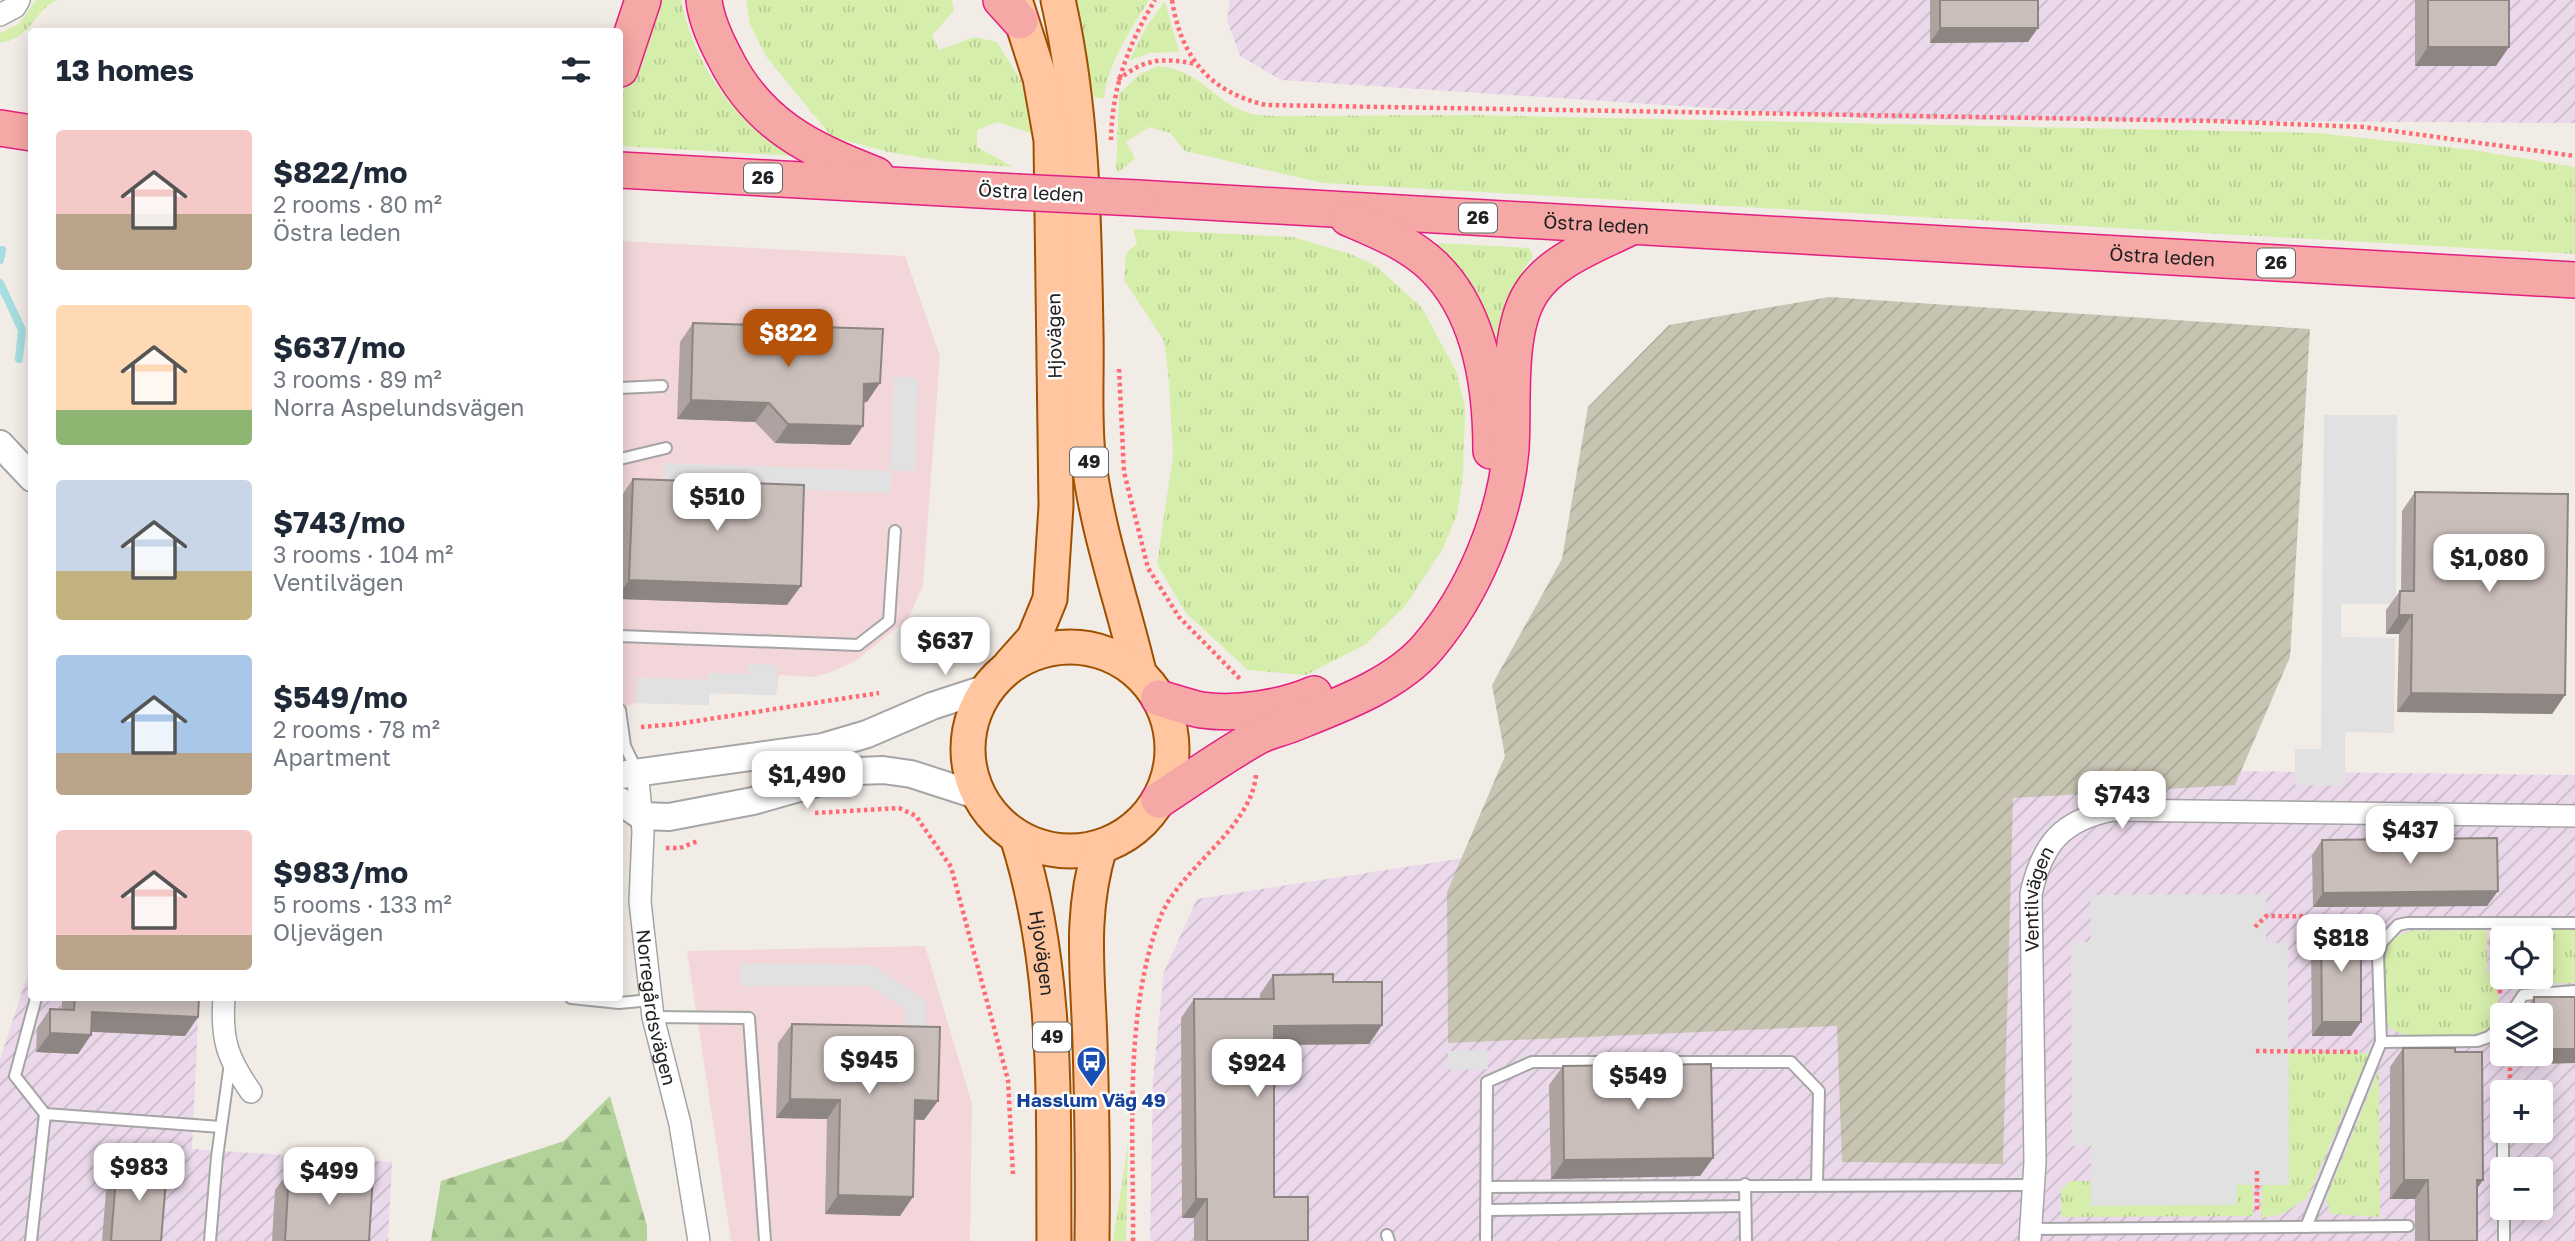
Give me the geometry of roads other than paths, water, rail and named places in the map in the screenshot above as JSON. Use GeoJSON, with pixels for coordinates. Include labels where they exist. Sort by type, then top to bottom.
{"type":"FeatureCollection","features":[{"type":"Feature","properties":{"kind":"highway"},"geometry":{"type":"LineString","coordinates":[[623,60],[643,0]]}},
{"type":"Feature","properties":{"kind":"highway"},"geometry":{"type":"LineString","coordinates":[[704,0],[715,38],[730,69],[746,95],[762,112],[784,130],[832,158],[906,186]]}},
{"type":"Feature","properties":{"kind":"highway"},"geometry":{"type":"LineString","coordinates":[[0,128],[28,132]]}},
{"type":"Feature","properties":{"kind":"highway","name":"Östra leden"},"geometry":{"type":"LineString","coordinates":[[623,170],[2575,280]]}},
{"type":"Feature","properties":{"kind":"highway"},"geometry":{"type":"LineString","coordinates":[[1149,685],[1202,710],[1252,709],[1294,703],[1335,686],[1377,663],[1416,631],[1441,596],[1468,546],[1486,486],[1491,449],[1486,382],[1479,346],[1466,313],[1452,287],[1423,258],[1385,234],[1325,209]]}},
{"type":"Feature","properties":{"kind":"highway"},"geometry":{"type":"LineString","coordinates":[[1159,800],[1258,737],[1385,682],[1427,648],[1457,607],[1484,554],[1503,493],[1511,451],[1514,370],[1520,323],[1530,294],[1546,273],[1631,227]]}},
{"type":"Feature","properties":{"kind":"main road","name":"Hjovägen"},"geometry":{"type":"LineString","coordinates":[[1058,0],[1072,64],[1080,132],[1088,453],[1096,511],[1149,685]]}},
{"type":"Feature","properties":{"kind":"main road","name":"Hjovägen"},"geometry":{"type":"LineString","coordinates":[[999,676],[1034,638],[1050,599],[1055,549],[1051,140],[1040,78],[1012,7]]}},
{"type":"Feature","properties":{"kind":"main road"},"geometry":{"type":"LineString","coordinates":[[999,676],[1034,652],[1071,647],[1090,648],[1116,657],[1149,685]]}},
{"type":"Feature","properties":{"kind":"main road","name":"49"},"geometry":{"type":"LineString","coordinates":[[999,676],[974,713],[967,741],[969,769],[979,796],[995,819],[1017,837],[1053,849],[1072,852],[1100,847],[1133,829],[1159,800],[1169,775],[1172,749],[1169,722],[1149,685]]}},
{"type":"Feature","properties":{"kind":"main road","name":"Hjovägen"},"geometry":{"type":"LineString","coordinates":[[1017,837],[1025,863],[1046,972],[1054,1063],[1054,1241]]}},
{"type":"Feature","properties":{"kind":"main road","name":"Hjovägen"},"geometry":{"type":"LineString","coordinates":[[1092,1241],[1093,1144],[1085,942],[1088,885],[1100,847]]}},
{"type":"Feature","properties":{"kind":"street"},"geometry":{"type":"LineString","coordinates":[[0,15],[15,6],[19,0]]}},
{"type":"Feature","properties":{"kind":"street"},"geometry":{"type":"LineString","coordinates":[[0,444],[28,474]]}},
{"type":"Feature","properties":{"kind":"street"},"geometry":{"type":"LineString","coordinates":[[628,773],[765,757],[823,747],[867,734],[999,676]]}},
{"type":"Feature","properties":{"kind":"street"},"geometry":{"type":"LineString","coordinates":[[623,803],[641,816],[669,817],[699,813],[784,793],[859,771],[911,774],[979,796]]}},
{"type":"Feature","properties":{"kind":"street","name":"Norregårdsvägen"},"geometry":{"type":"LineString","coordinates":[[628,773],[641,816],[640,902],[652,1008],[680,1124],[699,1241]]}},
{"type":"Feature","properties":{"kind":"street","name":"Ventilvägen"},"geometry":{"type":"LineString","coordinates":[[2031,1235],[2034,1185],[2031,894],[2036,869],[2048,846],[2085,816],[2113,810],[2575,816]]}},
{"type":"Feature","properties":{"kind":"street"},"geometry":{"type":"LineString","coordinates":[[224,1001],[222,1018],[230,1063],[251,1092]]}},
{"type":"Feature","properties":{"kind":"lane"},"geometry":{"type":"LineString","coordinates":[[623,388],[662,386]]}},
{"type":"Feature","properties":{"kind":"lane"},"geometry":{"type":"LineString","coordinates":[[623,458],[666,448]]}},
{"type":"Feature","properties":{"kind":"lane"},"geometry":{"type":"LineString","coordinates":[[623,635],[858,645],[889,621],[895,531]]}},
{"type":"Feature","properties":{"kind":"lane"},"geometry":{"type":"LineString","coordinates":[[623,728],[628,773]]}},
{"type":"Feature","properties":{"kind":"lane"},"geometry":{"type":"LineString","coordinates":[[2306,1227],[2379,1047],[2378,955],[2389,932],[2398,925],[2407,923],[2575,923]]}},
{"type":"Feature","properties":{"kind":"lane"},"geometry":{"type":"LineString","coordinates":[[2518,1003],[2523,995],[2575,991]]}},
{"type":"Feature","properties":{"kind":"lane"},"geometry":{"type":"LineString","coordinates":[[31,1241],[45,1114],[15,1076],[35,1001]]}},
{"type":"Feature","properties":{"kind":"lane"},"geometry":{"type":"LineString","coordinates":[[602,1001],[749,1018],[765,1241]]}},
{"type":"Feature","properties":{"kind":"lane"},"geometry":{"type":"LineString","coordinates":[[2379,1047],[2477,1041],[2490,1035]]}},
{"type":"Feature","properties":{"kind":"lane"},"geometry":{"type":"LineString","coordinates":[[1486,1241],[1487,1082],[1532,1062],[1791,1062],[1819,1091],[1817,1184]]}},
{"type":"Feature","properties":{"kind":"lane"},"geometry":{"type":"LineString","coordinates":[[211,1241],[221,1127],[230,1063]]}},
{"type":"Feature","properties":{"kind":"lane"},"geometry":{"type":"LineString","coordinates":[[45,1114],[221,1127]]}},
{"type":"Feature","properties":{"kind":"lane"},"geometry":{"type":"LineString","coordinates":[[1745,1184],[1746,1241]]}},
{"type":"Feature","properties":{"kind":"lane"},"geometry":{"type":"LineString","coordinates":[[1487,1187],[2034,1185]]}},
{"type":"Feature","properties":{"kind":"lane"},"geometry":{"type":"LineString","coordinates":[[1486,1210],[1745,1206]]}},
{"type":"Feature","properties":{"kind":"lane"},"geometry":{"type":"LineString","coordinates":[[2504,1220],[2504,1241]]}},
{"type":"Feature","properties":{"kind":"lane"},"geometry":{"type":"LineString","coordinates":[[2031,1235],[2408,1226]]}},
{"type":"Feature","properties":{"kind":"waterway"},"geometry":{"type":"LineString","coordinates":[[0,260],[2,250]]}},
{"type":"Feature","properties":{"kind":"waterway"},"geometry":{"type":"LineString","coordinates":[[0,283],[22,330],[19,359]]}},
{"type":"Feature","properties":{"kind":"place","name":"Hasslum Väg 49"},"geometry":{"type":"Point","coordinates":[1091,1088]}}]}
